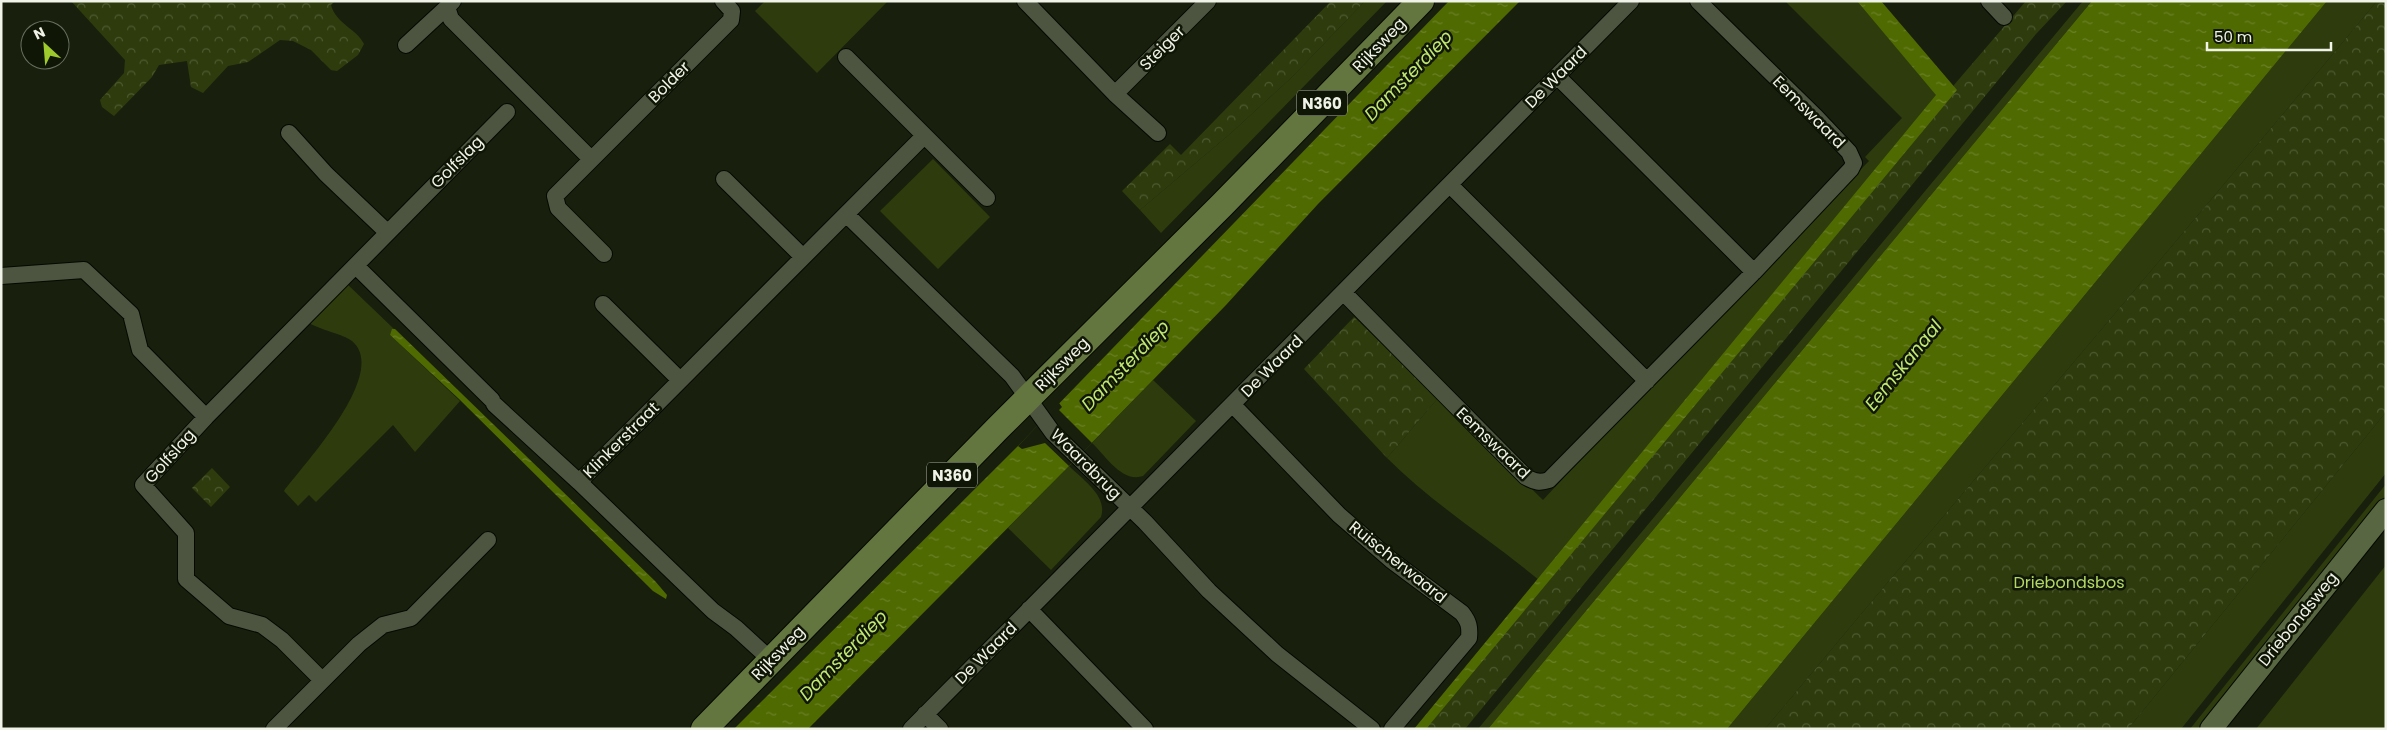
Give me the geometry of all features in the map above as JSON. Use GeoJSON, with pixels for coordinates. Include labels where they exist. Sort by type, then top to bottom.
{"type":"FeatureCollection","features":[{"type":"Feature","properties":{"kind":"main road","name":"Rijksweg"},"geometry":{"type":"LineString","coordinates":[[704,729],[1421,1]]}},
{"type":"Feature","properties":{"kind":"street","name":"Bolder"},"geometry":{"type":"LineString","coordinates":[[604,254],[558,208],[556,196],[731,20],[732,11],[723,1]]}},
{"type":"Feature","properties":{"kind":"street"},"geometry":{"type":"LineString","coordinates":[[1024,1],[1115,94],[1158,134]]}},
{"type":"Feature","properties":{"kind":"street","name":"Steiger"},"geometry":{"type":"LineString","coordinates":[[1115,94],[1208,1]]}},
{"type":"Feature","properties":{"kind":"street","name":"De Waard"},"geometry":{"type":"LineString","coordinates":[[911,729],[1631,1]]}},
{"type":"Feature","properties":{"kind":"street","name":"Eemswaard"},"geometry":{"type":"LineString","coordinates":[[1344,293],[1526,477],[1534,482],[1542,483],[1556,474],[1754,272],[1851,169],[1854,163],[1849,152],[1698,1]]}},
{"type":"Feature","properties":{"kind":"street"},"geometry":{"type":"LineString","coordinates":[[1989,1],[2004,17]]}},
{"type":"Feature","properties":{"kind":"street"},"geometry":{"type":"LineString","coordinates":[[450,4],[451,20],[591,159]]}},
{"type":"Feature","properties":{"kind":"street"},"geometry":{"type":"LineString","coordinates":[[406,45],[450,4]]}},
{"type":"Feature","properties":{"kind":"street"},"geometry":{"type":"LineString","coordinates":[[846,57],[987,198]]}},
{"type":"Feature","properties":{"kind":"street"},"geometry":{"type":"LineString","coordinates":[[1557,76],[1754,272]]}},
{"type":"Feature","properties":{"kind":"street","name":"Golfslag"},"geometry":{"type":"LineString","coordinates":[[322,680],[282,640],[269,630],[262,625],[230,616],[186,579],[186,533],[142,485],[387,232],[507,112]]}},
{"type":"Feature","properties":{"kind":"street"},"geometry":{"type":"LineString","coordinates":[[289,133],[326,174],[387,232]]}},
{"type":"Feature","properties":{"kind":"street","name":"Klinkerstraat"},"geometry":{"type":"LineString","coordinates":[[356,266],[493,402],[579,482],[924,136]]}},
{"type":"Feature","properties":{"kind":"street"},"geometry":{"type":"LineString","coordinates":[[724,179],[803,257]]}},
{"type":"Feature","properties":{"kind":"street"},"geometry":{"type":"LineString","coordinates":[[1450,185],[1647,381]]}},
{"type":"Feature","properties":{"kind":"street","name":"Waardbrug"},"geometry":{"type":"LineString","coordinates":[[846,214],[1012,376],[1053,433],[1129,508]]}},
{"type":"Feature","properties":{"kind":"street","name":"Golfslag"},"geometry":{"type":"LineString","coordinates":[[1,276],[84,270],[131,314],[140,350],[206,417]]}},
{"type":"Feature","properties":{"kind":"street"},"geometry":{"type":"LineString","coordinates":[[604,304],[680,380]]}},
{"type":"Feature","properties":{"kind":"street","name":"Ruischerwaard"},"geometry":{"type":"LineString","coordinates":[[1233,405],[1339,515],[1391,560],[1462,613],[1468,620],[1470,628],[1469,638],[1392,729]]}},
{"type":"Feature","properties":{"kind":"street"},"geometry":{"type":"LineString","coordinates":[[579,482],[713,611],[771,660]]}},
{"type":"Feature","properties":{"kind":"street"},"geometry":{"type":"LineString","coordinates":[[1129,508],[1209,591],[1271,648],[1372,729]]}},
{"type":"Feature","properties":{"kind":"street","name":"Driebondsweg"},"geometry":{"type":"LineString","coordinates":[[2211,729],[2386,510]]}},
{"type":"Feature","properties":{"kind":"street"},"geometry":{"type":"LineString","coordinates":[[274,729],[359,644],[383,625],[411,618],[488,540]]}},
{"type":"Feature","properties":{"kind":"street"},"geometry":{"type":"LineString","coordinates":[[1029,609],[1145,729]]}},
{"type":"Feature","properties":{"kind":"street"},"geometry":{"type":"LineString","coordinates":[[925,714],[940,729]]}},
{"type":"Feature","properties":{"kind":"green space"},"geometry":{"type":"Polygon","coordinates":[[[71,1],[335,1],[331,5],[337,17],[364,44],[358,55],[337,71],[331,70],[311,50],[293,41],[280,40],[248,62],[228,66],[203,93],[191,87],[187,61],[159,65],[152,77],[114,116],[102,107],[100,100],[124,73],[125,60],[71,1]]]}},
{"type":"Feature","properties":{"kind":"green space"},"geometry":{"type":"Polygon","coordinates":[[[765,1],[888,1],[817,73],[755,11],[765,1]]]}},
{"type":"Feature","properties":{"kind":"green space"},"geometry":{"type":"Polygon","coordinates":[[[1331,1],[1365,1],[1292,77],[1231,133],[1140,210],[1122,191],[1170,144],[1181,155],[1331,1]]]}},
{"type":"Feature","properties":{"kind":"green space"},"geometry":{"type":"Polygon","coordinates":[[[1365,1],[1387,1],[1161,233],[1140,210],[1231,133],[1292,77],[1365,1]]]}},
{"type":"Feature","properties":{"kind":"green space"},"geometry":{"type":"Polygon","coordinates":[[[1785,1],[1857,1],[1943,102],[1545,585],[1444,508],[1387,458],[1438,398],[1543,500],[1664,370],[1869,161],[1865,157],[1902,118],[1785,1]]]}},
{"type":"Feature","properties":{"kind":"green space"},"geometry":{"type":"Polygon","coordinates":[[[2026,1],[2067,1],[2036,34],[1465,729],[1424,729],[1949,94],[1954,85],[2026,1]]]}},
{"type":"Feature","properties":{"kind":"green space"},"geometry":{"type":"Polygon","coordinates":[[[2083,1],[2092,1],[1488,729],[1478,729],[2083,1]]]}},
{"type":"Feature","properties":{"kind":"green space"},"geometry":{"type":"Polygon","coordinates":[[[2327,1],[2377,1],[1765,729],[1727,729],[2327,1]]]}},
{"type":"Feature","properties":{"kind":"green space","name":"Driebondsbos"},"geometry":{"type":"Polygon","coordinates":[[[2377,1],[2386,1],[2386,412],[2128,729],[1765,729],[2225,183],[2377,1]]]}},
{"type":"Feature","properties":{"kind":"green space"},"geometry":{"type":"Polygon","coordinates":[[[933,159],[990,217],[938,269],[880,211],[933,159]]]}},
{"type":"Feature","properties":{"kind":"green space"},"geometry":{"type":"Polygon","coordinates":[[[345,282],[394,329],[390,335],[460,401],[415,452],[393,425],[316,502],[309,495],[298,506],[284,491],[324,441],[339,418],[352,396],[360,374],[361,356],[352,341],[307,322],[345,282]]]}},
{"type":"Feature","properties":{"kind":"green space"},"geometry":{"type":"Polygon","coordinates":[[[1354,317],[1438,398],[1387,458],[1304,369],[1354,317]]]}},
{"type":"Feature","properties":{"kind":"green space"},"geometry":{"type":"Polygon","coordinates":[[[1153,380],[1196,421],[1143,476],[1128,476],[1115,467],[1092,443],[1153,380]]]}},
{"type":"Feature","properties":{"kind":"green space"},"geometry":{"type":"Polygon","coordinates":[[[2386,412],[2386,473],[2181,729],[2128,729],[2386,412]]]}},
{"type":"Feature","properties":{"kind":"green space"},"geometry":{"type":"Polygon","coordinates":[[[1069,466],[1098,495],[1102,509],[1101,517],[1051,570],[1008,528],[1069,466]]]}},
{"type":"Feature","properties":{"kind":"green space"},"geometry":{"type":"Polygon","coordinates":[[[212,468],[230,487],[211,507],[192,488],[212,468]]]}},
{"type":"Feature","properties":{"kind":"green space"},"geometry":{"type":"Polygon","coordinates":[[[2386,484],[2386,495],[2200,729],[2190,729],[2386,484]]]}},
{"type":"Feature","properties":{"kind":"green space"},"geometry":{"type":"Polygon","coordinates":[[[2386,565],[2386,729],[2256,729],[2386,565]]]}},
{"type":"Feature","properties":{"kind":"water","name":"Damsterdiep"},"geometry":{"type":"Polygon","coordinates":[[[1449,1],[1520,1],[1318,204],[1226,305],[1077,458],[808,729],[734,729],[1018,446],[1449,1]]]}},
{"type":"Feature","properties":{"kind":"water"},"geometry":{"type":"Polygon","coordinates":[[[1857,1],[1881,1],[1957,90],[1426,729],[1414,729],[1936,95],[1857,1]]]}},
{"type":"Feature","properties":{"kind":"water","name":"Eemskanaal"},"geometry":{"type":"Polygon","coordinates":[[[2092,1],[2327,1],[1727,729],[1488,729],[2092,1]]]}},
{"type":"Feature","properties":{"kind":"water"},"geometry":{"type":"Polygon","coordinates":[[[392,329],[395,329],[655,581],[667,595],[666,599],[653,591],[459,399],[390,335],[392,329]]]}},
{"type":"Feature","properties":{"kind":"pier"},"geometry":{"type":"Polygon","coordinates":[[[1059,403],[1062,407],[1059,410],[1092,443],[1069,466],[1045,443],[1022,449],[1018,446],[1059,403]]]}}]}
